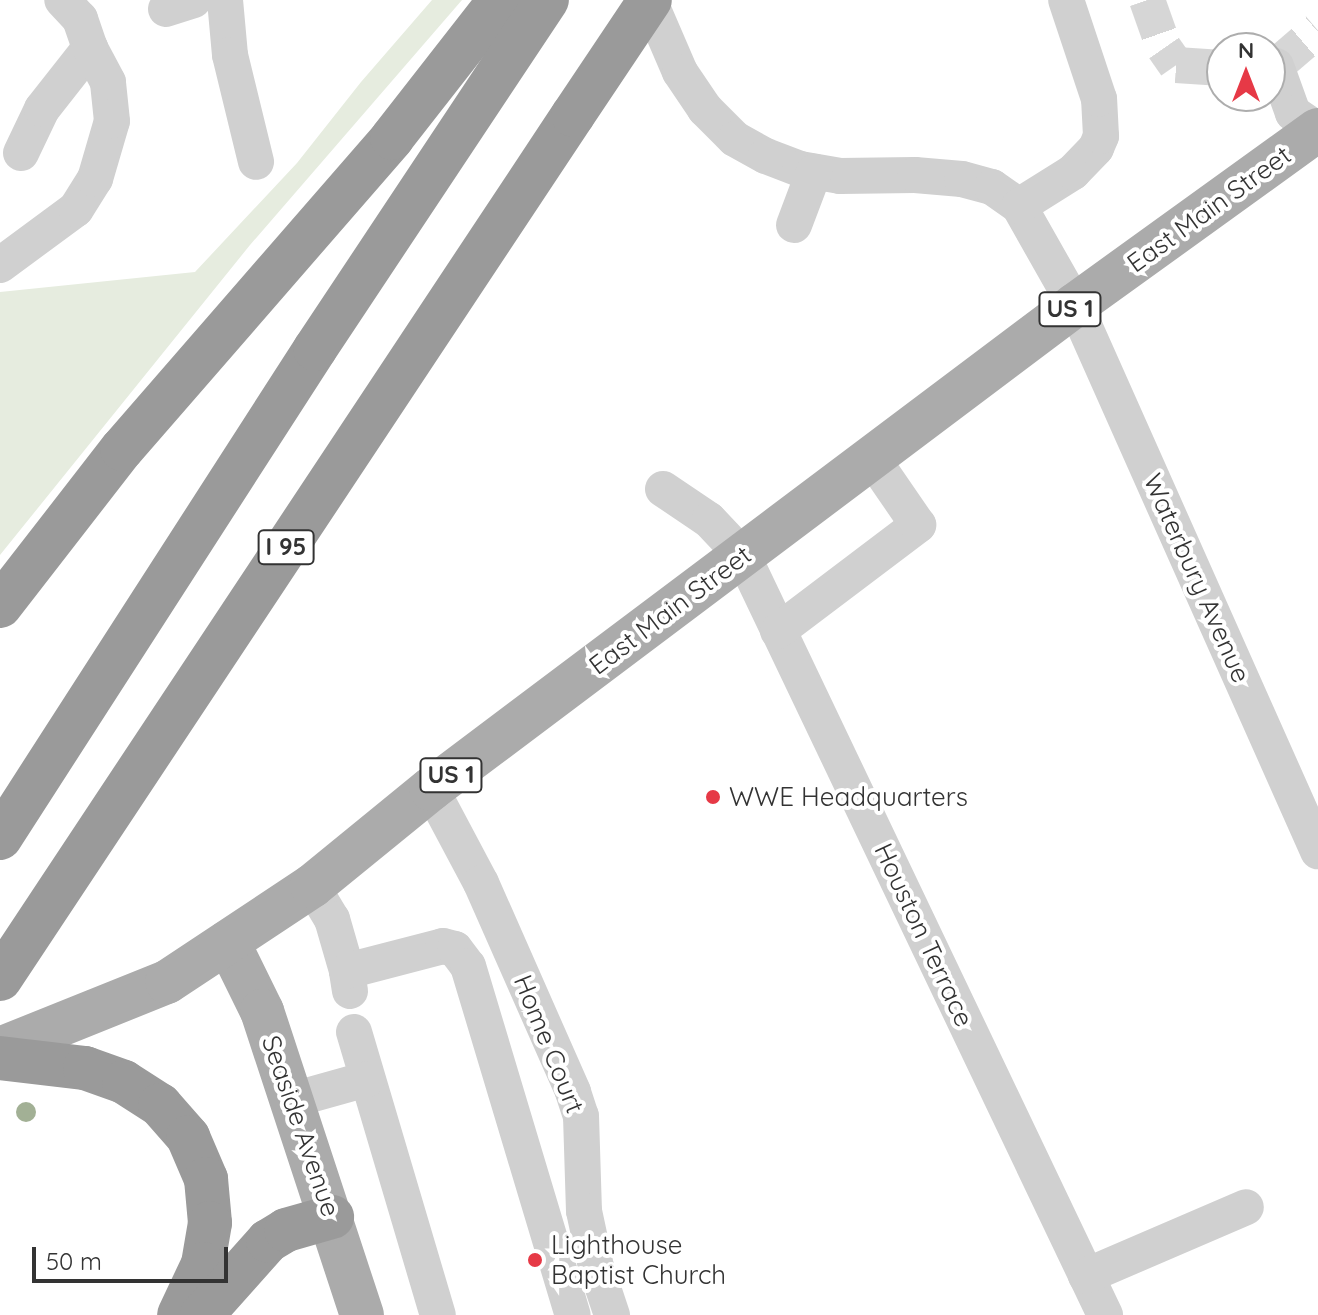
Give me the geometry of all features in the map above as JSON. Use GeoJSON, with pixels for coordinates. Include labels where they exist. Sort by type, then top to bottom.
{"type":"FeatureCollection","features":[{"type":"Feature","properties":{"kind":"highway","name":"I 95"},"geometry":{"type":"LineString","coordinates":[[0,979],[649,0]]}},
{"type":"Feature","properties":{"kind":"highway"},"geometry":{"type":"LineString","coordinates":[[0,606],[122,449],[392,138],[526,8]]}},
{"type":"Feature","properties":{"kind":"highway"},"geometry":{"type":"LineString","coordinates":[[0,838],[315,349],[526,8]]}},
{"type":"Feature","properties":{"kind":"highway"},"geometry":{"type":"LineString","coordinates":[[171,721],[4,1038],[124,1082],[160,1105],[188,1137],[206,1179],[210,1223],[203,1264],[179,1315]]}},
{"type":"Feature","properties":{"kind":"highway"},"geometry":{"type":"LineString","coordinates":[[202,1315],[268,1241],[286,1230],[332,1217]]}},
{"type":"Feature","properties":{"kind":"main road","name":"East Main Street"},"geometry":{"type":"LineString","coordinates":[[4,1038],[167,982],[312,886],[431,789],[1075,305],[1318,130]]}},
{"type":"Feature","properties":{"kind":"main road","name":"Seaside Avenue"},"geometry":{"type":"LineString","coordinates":[[228,942],[262,1011],[362,1315]]}},
{"type":"Feature","properties":{"kind":"street"},"geometry":{"type":"LineString","coordinates":[[0,265],[76,209],[95,179],[112,121],[108,82],[90,48],[80,19],[62,0]]}},
{"type":"Feature","properties":{"kind":"street"},"geometry":{"type":"LineString","coordinates":[[225,0],[230,55],[256,162]]}},
{"type":"Feature","properties":{"kind":"street"},"geometry":{"type":"LineString","coordinates":[[649,0],[680,72],[705,109],[735,139],[766,156],[814,172],[840,176],[915,175],[962,179],[992,187],[1019,206],[1073,172],[1096,148],[1101,136],[1103,125],[1099,99],[1066,0]]}},
{"type":"Feature","properties":{"kind":"street"},"geometry":{"type":"LineString","coordinates":[[21,153],[42,109],[90,48]]}},
{"type":"Feature","properties":{"kind":"street"},"geometry":{"type":"LineString","coordinates":[[1286,94],[1293,113],[1318,130]]}},
{"type":"Feature","properties":{"kind":"street"},"geometry":{"type":"LineString","coordinates":[[794,225],[814,172]]}},
{"type":"Feature","properties":{"kind":"street","name":"Waterbury Avenue"},"geometry":{"type":"LineString","coordinates":[[1019,206],[1075,305],[1318,851]]}},
{"type":"Feature","properties":{"kind":"street"},"geometry":{"type":"LineString","coordinates":[[778,631],[918,525],[872,458]]}},
{"type":"Feature","properties":{"kind":"street","name":"Houston Terrace"},"geometry":{"type":"LineString","coordinates":[[663,489],[709,520],[743,556],[1105,1315]]}},
{"type":"Feature","properties":{"kind":"street","name":"Home Court"},"geometry":{"type":"LineString","coordinates":[[431,789],[481,883],[573,1092],[581,1116],[584,1211],[596,1267],[612,1315]]}},
{"type":"Feature","properties":{"kind":"street"},"geometry":{"type":"LineString","coordinates":[[312,886],[332,919],[349,981],[443,946],[455,949],[468,966],[573,1315]]}},
{"type":"Feature","properties":{"kind":"street"},"geometry":{"type":"LineString","coordinates":[[354,1032],[438,1315]]}},
{"type":"Feature","properties":{"kind":"street"},"geometry":{"type":"LineString","coordinates":[[292,1100],[367,1079]]}},
{"type":"Feature","properties":{"kind":"street"},"geometry":{"type":"LineString","coordinates":[[1086,1276],[1246,1207]]}},
{"type":"Feature","properties":{"kind":"shaded area"},"geometry":{"type":"Polygon","coordinates":[[[432,0],[462,0],[250,245],[0,555],[0,292],[195,272],[297,163],[432,0]]]}},
{"type":"Feature","properties":{"kind":"tunnel"},"geometry":{"type":"LineString","coordinates":[[1147,0],[1164,48],[1176,65],[1206,67]]}},
{"type":"Feature","properties":{"kind":"tunnel"},"geometry":{"type":"LineString","coordinates":[[1286,57],[1318,30]]}},
{"type":"Feature","properties":{"kind":"place","name":"WWE Headquarters"},"geometry":{"type":"Point","coordinates":[713,797]}},
{"type":"Feature","properties":{"kind":"place","name":"Lighthouse Baptist Church"},"geometry":{"type":"Point","coordinates":[535,1260]}}]}
